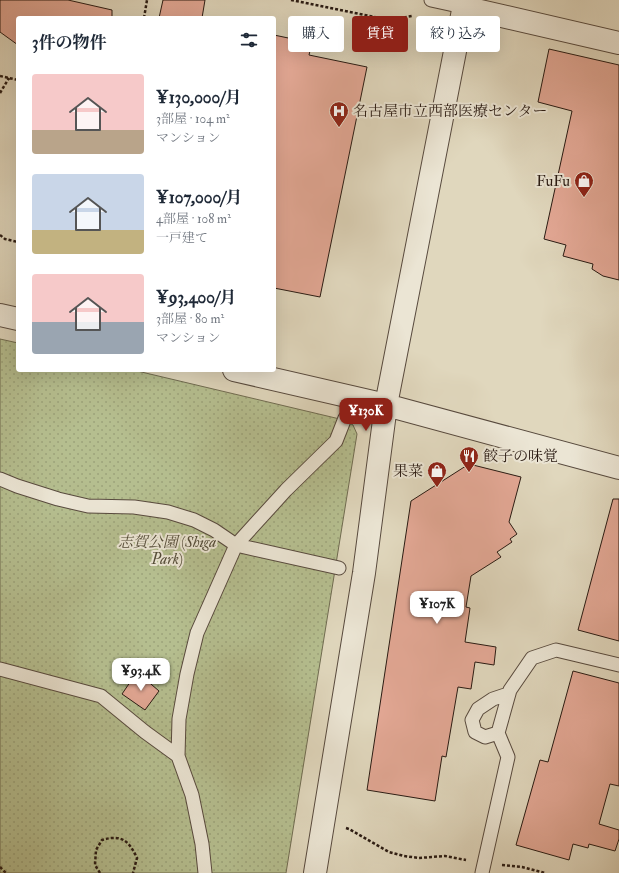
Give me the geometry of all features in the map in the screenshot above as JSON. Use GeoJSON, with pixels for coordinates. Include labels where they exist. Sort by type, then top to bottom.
{"type":"FeatureCollection","features":[{"type":"Feature","properties":{"kind":"street"},"geometry":{"type":"LineString","coordinates":[[315,873],[364,573],[386,405],[464,4],[619,43]]}},
{"type":"Feature","properties":{"kind":"street"},"geometry":{"type":"LineString","coordinates":[[0,315],[16,319]]}},
{"type":"Feature","properties":{"kind":"street"},"geometry":{"type":"LineString","coordinates":[[243,372],[386,405],[619,468]]}},
{"type":"Feature","properties":{"kind":"lane"},"geometry":{"type":"LineString","coordinates":[[431,0],[464,4]]}},
{"type":"Feature","properties":{"kind":"lane"},"geometry":{"type":"LineString","coordinates":[[205,873],[202,844],[192,795],[178,756],[179,720],[187,674],[197,633],[236,545],[286,490],[336,441],[345,418]]}},
{"type":"Feature","properties":{"kind":"lane"},"geometry":{"type":"LineString","coordinates":[[0,479],[58,500],[88,506],[134,507],[168,512],[194,520],[214,530],[236,545],[339,568]]}},
{"type":"Feature","properties":{"kind":"lane"},"geometry":{"type":"LineString","coordinates":[[483,868],[508,757],[498,733],[510,690],[532,658],[556,650],[619,665]]}},
{"type":"Feature","properties":{"kind":"lane"},"geometry":{"type":"LineString","coordinates":[[0,669],[101,696],[145,732],[178,756]]}},
{"type":"Feature","properties":{"kind":"lane"},"geometry":{"type":"LineString","coordinates":[[498,733],[485,737],[475,732],[472,720],[478,709],[493,700],[508,694]]}},
{"type":"Feature","properties":{"kind":"path"},"geometry":{"type":"LineString","coordinates":[[144,16],[148,0]]}},
{"type":"Feature","properties":{"kind":"path"},"geometry":{"type":"LineString","coordinates":[[291,0],[389,20],[412,16]]}},
{"type":"Feature","properties":{"kind":"path"},"geometry":{"type":"LineString","coordinates":[[0,76],[16,80]]}},
{"type":"Feature","properties":{"kind":"path"},"geometry":{"type":"LineString","coordinates":[[0,94],[9,78]]}},
{"type":"Feature","properties":{"kind":"path"},"geometry":{"type":"LineString","coordinates":[[0,235],[16,241]]}},
{"type":"Feature","properties":{"kind":"path"},"geometry":{"type":"LineString","coordinates":[[342,828],[349,829],[390,852],[404,856],[419,858],[445,856],[483,868],[522,867],[545,873]]}},
{"type":"Feature","properties":{"kind":"path"},"geometry":{"type":"LineString","coordinates":[[100,873],[95,865],[96,850],[102,840],[113,837],[123,839],[132,847],[137,858],[133,873]]}},
{"type":"Feature","properties":{"kind":"path"},"geometry":{"type":"LineString","coordinates":[[0,867],[6,873]]}},
{"type":"Feature","properties":{"kind":"green space","name":"志賀公園 (Shiga Park)"},"geometry":{"type":"Polygon","coordinates":[[[0,339],[16,343],[16,372],[141,372],[344,420],[353,425],[357,434],[286,873],[0,873],[0,339]]]}},
{"type":"Feature","properties":{"kind":"building"},"geometry":{"type":"Polygon","coordinates":[[[0,0],[68,0],[112,10],[112,16],[16,16],[16,44],[0,32],[0,0]]]}},
{"type":"Feature","properties":{"kind":"building"},"geometry":{"type":"Polygon","coordinates":[[[163,0],[205,0],[202,16],[159,16],[163,0]]]}},
{"type":"Feature","properties":{"kind":"building"},"geometry":{"type":"Polygon","coordinates":[[[276,35],[288,38],[288,52],[310,52],[309,55],[367,67],[320,297],[276,288],[276,35]]]}},
{"type":"Feature","properties":{"kind":"building"},"geometry":{"type":"Polygon","coordinates":[[[549,49],[619,65],[619,280],[603,276],[592,269],[593,264],[563,256],[566,245],[544,239],[572,111],[538,102],[549,49]]]}},
{"type":"Feature","properties":{"kind":"building"},"geometry":{"type":"Polygon","coordinates":[[[469,464],[521,477],[509,522],[517,534],[510,539],[512,542],[497,552],[501,557],[471,576],[466,607],[470,608],[465,642],[496,647],[494,665],[475,662],[471,689],[458,687],[446,757],[442,756],[435,801],[367,790],[411,501],[469,464]]]}},
{"type":"Feature","properties":{"kind":"building"},"geometry":{"type":"Polygon","coordinates":[[[613,499],[619,499],[619,641],[578,630],[613,499]]]}},
{"type":"Feature","properties":{"kind":"building"},"geometry":{"type":"Polygon","coordinates":[[[573,671],[619,683],[619,786],[610,784],[599,824],[619,830],[619,839],[615,851],[589,844],[588,848],[573,844],[569,860],[516,845],[540,760],[548,762],[573,671]]]}},
{"type":"Feature","properties":{"kind":"building"},"geometry":{"type":"Polygon","coordinates":[[[137,672],[159,691],[145,710],[122,694],[137,672]]]}},
{"type":"Feature","properties":{"kind":"place","name":"名古屋市立西部医療センター"},"geometry":{"type":"Point","coordinates":[339,128]}},
{"type":"Feature","properties":{"kind":"place","name":"FuFu"},"geometry":{"type":"Point","coordinates":[584,198]}},
{"type":"Feature","properties":{"kind":"place","name":"餃子の味覚"},"geometry":{"type":"Point","coordinates":[469,473]}},
{"type":"Feature","properties":{"kind":"place","name":"果菜"},"geometry":{"type":"Point","coordinates":[437,488]}}]}
